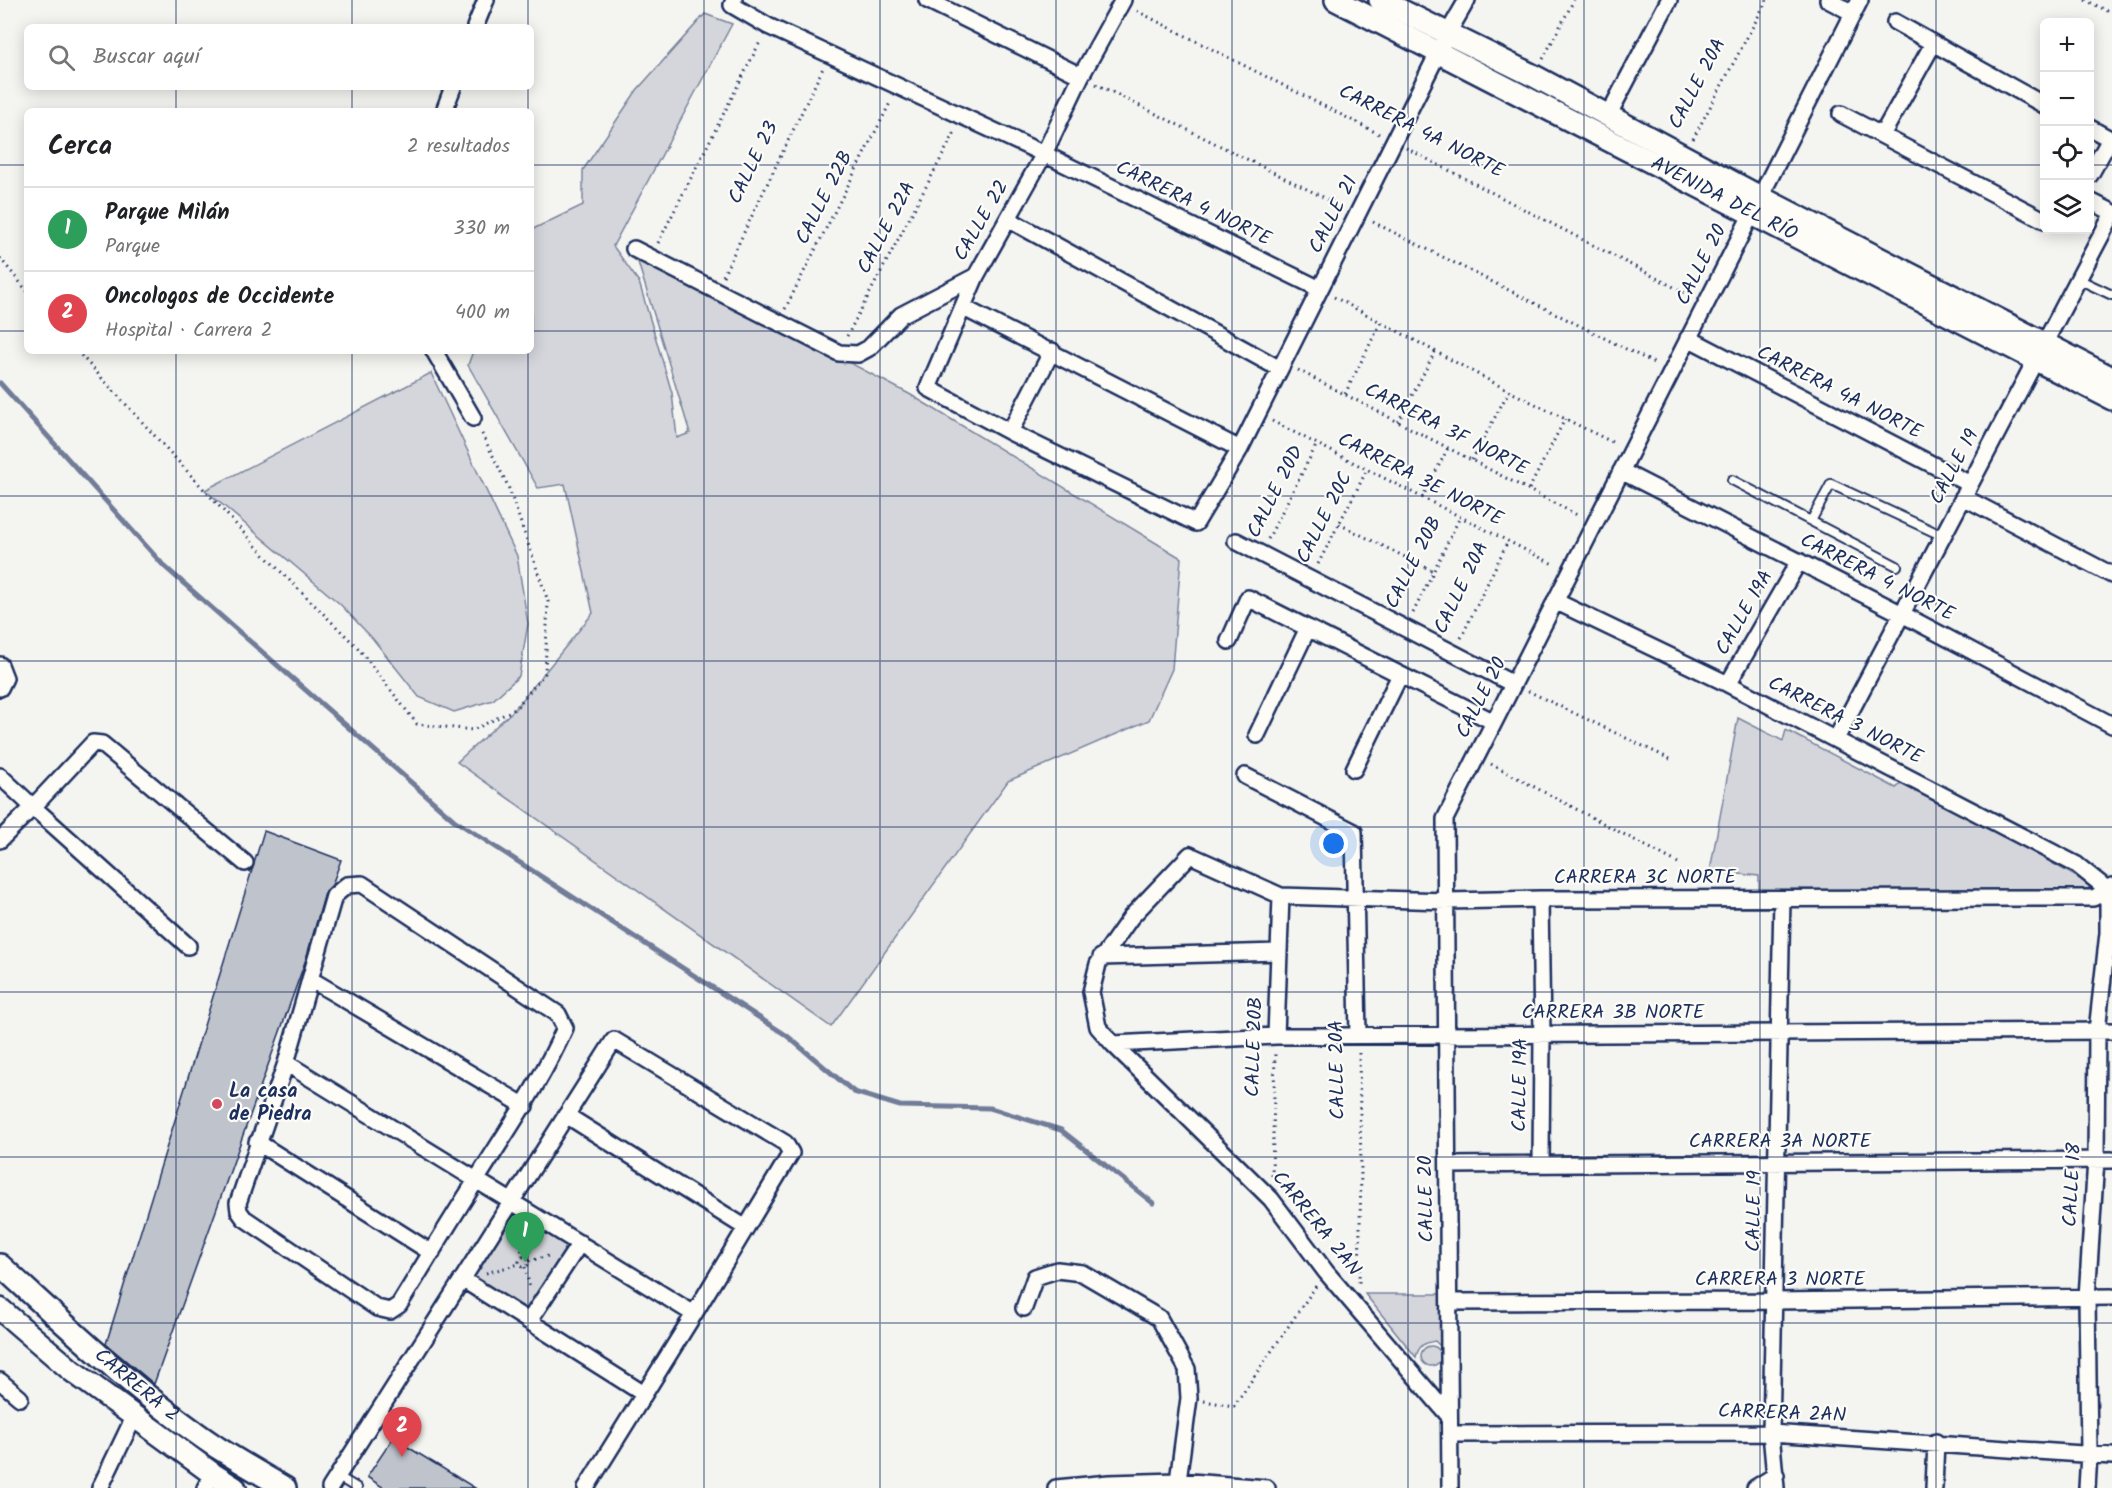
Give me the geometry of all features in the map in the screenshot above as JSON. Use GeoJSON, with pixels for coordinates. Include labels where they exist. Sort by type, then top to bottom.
{"type":"FeatureCollection","features":[{"type":"Feature","properties":{"kind":"street"},"geometry":{"type":"LineString","coordinates":[[477,24],[486,0]]}},
{"type":"Feature","properties":{"kind":"street"},"geometry":{"type":"LineString","coordinates":[[927,0],[1081,76]]}},
{"type":"Feature","properties":{"kind":"street","name":"AVENIDA DEL RÍO"},"geometry":{"type":"LineString","coordinates":[[1336,0],[1438,53],[1755,205],[2040,351],[2112,399]]}},
{"type":"Feature","properties":{"kind":"street","name":"AVENIDA DEL RÍO"},"geometry":{"type":"LineString","coordinates":[[1380,0],[1534,76],[1684,156],[1755,205]]}},
{"type":"Feature","properties":{"kind":"street","name":"CALLE 21"},"geometry":{"type":"LineString","coordinates":[[1010,432],[1196,523],[1240,449],[1448,33],[1467,0]]}},
{"type":"Feature","properties":{"kind":"street"},"geometry":{"type":"LineString","coordinates":[[1608,116],[1669,0]]}},
{"type":"Feature","properties":{"kind":"street"},"geometry":{"type":"LineString","coordinates":[[1828,0],[1856,7]]}},
{"type":"Feature","properties":{"kind":"street","name":"CALLE 22"},"geometry":{"type":"LineString","coordinates":[[839,353],[858,354],[869,348],[902,315],[976,276],[1044,154],[1081,76],[1122,1]]}},
{"type":"Feature","properties":{"kind":"street","name":"CARRERA 4 NORTE"},"geometry":{"type":"LineString","coordinates":[[730,2],[768,26],[1044,154],[1320,289]]}},
{"type":"Feature","properties":{"kind":"street","name":"CALLE 20"},"geometry":{"type":"LineString","coordinates":[[1449,1488],[1445,819],[1856,7]]}},
{"type":"Feature","properties":{"kind":"street"},"geometry":{"type":"LineString","coordinates":[[1894,22],[2040,103]]}},
{"type":"Feature","properties":{"kind":"street"},"geometry":{"type":"LineString","coordinates":[[1882,135],[1933,44]]}},
{"type":"Feature","properties":{"kind":"street"},"geometry":{"type":"LineString","coordinates":[[445,108],[452,90]]}},
{"type":"Feature","properties":{"kind":"street"},"geometry":{"type":"LineString","coordinates":[[1840,114],[2040,218]]}},
{"type":"Feature","properties":{"kind":"street"},"geometry":{"type":"LineString","coordinates":[[2094,130],[2110,139],[2094,168]]}},
{"type":"Feature","properties":{"kind":"street"},"geometry":{"type":"LineString","coordinates":[[2094,203],[2112,214]]}},
{"type":"Feature","properties":{"kind":"street","name":"CALLE 19"},"geometry":{"type":"LineString","coordinates":[[1836,739],[2112,214]]}},
{"type":"Feature","properties":{"kind":"street"},"geometry":{"type":"LineString","coordinates":[[1008,219],[1282,365]]}},
{"type":"Feature","properties":{"kind":"street"},"geometry":{"type":"LineString","coordinates":[[634,249],[839,353]]}},
{"type":"Feature","properties":{"kind":"street"},"geometry":{"type":"LineString","coordinates":[[976,276],[928,388],[1010,432],[1052,351]]}},
{"type":"Feature","properties":{"kind":"street"},"geometry":{"type":"LineString","coordinates":[[964,308],[1240,449]]}},
{"type":"Feature","properties":{"kind":"street","name":"CARRERA 4A NORTE"},"geometry":{"type":"LineString","coordinates":[[1688,338],[1967,490],[2112,574]]}},
{"type":"Feature","properties":{"kind":"street","name":"AVENIDA DEL RÍO"},"geometry":{"type":"LineString","coordinates":[[2040,351],[2112,378]]}},
{"type":"Feature","properties":{"kind":"street"},"geometry":{"type":"LineString","coordinates":[[436,354],[473,418]]}},
{"type":"Feature","properties":{"kind":"street","name":"CARRERA 4 NORTE"},"geometry":{"type":"LineString","coordinates":[[1621,471],[1902,614],[2112,725]]}},
{"type":"Feature","properties":{"kind":"street"},"geometry":{"type":"LineString","coordinates":[[1236,540],[1513,684]]}},
{"type":"Feature","properties":{"kind":"street","name":"CALLE 19A"},"geometry":{"type":"LineString","coordinates":[[1728,684],[1798,561]]}},
{"type":"Feature","properties":{"kind":"street"},"geometry":{"type":"LineString","coordinates":[[1229,641],[1248,598],[1494,722]]}},
{"type":"Feature","properties":{"kind":"street","name":"CARRERA 3 NORTE"},"geometry":{"type":"LineString","coordinates":[[1555,600],[1836,739],[2077,865],[2111,890]]}},
{"type":"Feature","properties":{"kind":"street"},"geometry":{"type":"LineString","coordinates":[[1257,735],[1308,628]]}},
{"type":"Feature","properties":{"kind":"street"},"geometry":{"type":"LineString","coordinates":[[0,665],[5,678],[0,688]]}},
{"type":"Feature","properties":{"kind":"street"},"geometry":{"type":"LineString","coordinates":[[1354,769],[1400,675]]}},
{"type":"Feature","properties":{"kind":"street"},"geometry":{"type":"LineString","coordinates":[[0,840],[93,743],[102,744],[245,863]]}},
{"type":"Feature","properties":{"kind":"street"},"geometry":{"type":"LineString","coordinates":[[0,776],[188,946]]}},
{"type":"Feature","properties":{"kind":"street","name":"CALLE 20A"},"geometry":{"type":"LineString","coordinates":[[1245,776],[1354,832],[1358,1036]]}},
{"type":"Feature","properties":{"kind":"street","name":"CARRERA 3C NORTE"},"geometry":{"type":"LineString","coordinates":[[1101,957],[1131,917],[1190,855],[1281,896],[1446,901],[2093,898],[2111,890]]}},
{"type":"Feature","properties":{"kind":"street"},"geometry":{"type":"LineString","coordinates":[[362,884],[558,1014],[565,1028],[525,1106],[399,1305],[390,1311],[376,1308],[244,1218],[239,1211],[238,1203],[257,1142],[286,1063],[334,896],[347,885],[362,884]]}},
{"type":"Feature","properties":{"kind":"street","name":"CALLE 18"},"geometry":{"type":"LineString","coordinates":[[2087,1488],[2089,1454],[2087,1297],[2111,890]]}},
{"type":"Feature","properties":{"kind":"street","name":"CALLE 20B"},"geometry":{"type":"LineString","coordinates":[[1276,1036],[1281,896]]}},
{"type":"Feature","properties":{"kind":"street","name":"CALLE 19A"},"geometry":{"type":"LineString","coordinates":[[1540,899],[1541,1164]]}},
{"type":"Feature","properties":{"kind":"street","name":"CALLE 19"},"geometry":{"type":"LineString","coordinates":[[1776,1482],[1771,1432],[1782,899]]}},
{"type":"Feature","properties":{"kind":"street"},"geometry":{"type":"LineString","coordinates":[[1101,957],[1279,952]]}},
{"type":"Feature","properties":{"kind":"street","name":"CARRERA 2AN"},"geometry":{"type":"LineString","coordinates":[[1101,957],[1091,992],[1098,1027],[1271,1199],[1326,1272],[1449,1416]]}},
{"type":"Feature","properties":{"kind":"street"},"geometry":{"type":"LineString","coordinates":[[310,980],[525,1106]]}},
{"type":"Feature","properties":{"kind":"street","name":"CARRERA 3B NORTE"},"geometry":{"type":"LineString","coordinates":[[1113,1044],[1276,1036],[2104,1031]]}},
{"type":"Feature","properties":{"kind":"street"},"geometry":{"type":"LineString","coordinates":[[334,1482],[614,1040],[785,1143],[791,1153],[586,1488]]}},
{"type":"Feature","properties":{"kind":"street"},"geometry":{"type":"LineString","coordinates":[[286,1063],[694,1314]]}},
{"type":"Feature","properties":{"kind":"street"},"geometry":{"type":"LineString","coordinates":[[566,1115],[746,1228]]}},
{"type":"Feature","properties":{"kind":"street"},"geometry":{"type":"LineString","coordinates":[[257,1142],[432,1253]]}},
{"type":"Feature","properties":{"kind":"street","name":"CARRERA 3A NORTE"},"geometry":{"type":"LineString","coordinates":[[1448,1165],[2112,1160]]}},
{"type":"Feature","properties":{"kind":"street"},"geometry":{"type":"LineString","coordinates":[[529,1321],[580,1243]]}},
{"type":"Feature","properties":{"kind":"street","name":"CARRERA 2"},"geometry":{"type":"LineString","coordinates":[[0,1265],[130,1382],[219,1448],[285,1488]]}},
{"type":"Feature","properties":{"kind":"street"},"geometry":{"type":"LineString","coordinates":[[1024,1308],[1035,1277],[1057,1270],[1082,1273],[1159,1318],[1187,1369],[1189,1398],[1178,1481]]}},
{"type":"Feature","properties":{"kind":"street"},"geometry":{"type":"LineString","coordinates":[[462,1279],[644,1394]]}},
{"type":"Feature","properties":{"kind":"street","name":"CARRERA 3 NORTE"},"geometry":{"type":"LineString","coordinates":[[1449,1302],[2112,1297]]}},
{"type":"Feature","properties":{"kind":"street","name":"CARRERA 2"},"geometry":{"type":"LineString","coordinates":[[0,1309],[71,1370],[134,1418],[209,1481],[235,1488]]}},
{"type":"Feature","properties":{"kind":"street"},"geometry":{"type":"LineString","coordinates":[[0,1381],[20,1398]]}},
{"type":"Feature","properties":{"kind":"street"},"geometry":{"type":"LineString","coordinates":[[100,1488],[134,1418]]}},
{"type":"Feature","properties":{"kind":"street","name":"CARRERA 2AN"},"geometry":{"type":"LineString","coordinates":[[1449,1434],[1771,1432],[2112,1456]]}},
{"type":"Feature","properties":{"kind":"street"},"geometry":{"type":"LineString","coordinates":[[1934,1488],[1936,1442]]}},
{"type":"Feature","properties":{"kind":"street"},"geometry":{"type":"LineString","coordinates":[[1056,1488],[1108,1483],[1178,1481],[1266,1488]]}},
{"type":"Feature","properties":{"kind":"street"},"geometry":{"type":"LineString","coordinates":[[1755,1488],[1776,1482]]}},
{"type":"Feature","properties":{"kind":"lane"},"geometry":{"type":"LineString","coordinates":[[2078,279],[2112,295]]}},
{"type":"Feature","properties":{"kind":"lane"},"geometry":{"type":"LineString","coordinates":[[1732,480],[1897,566]]}},
{"type":"Feature","properties":{"kind":"lane"},"geometry":{"type":"LineString","coordinates":[[1811,521],[1831,484],[1943,536]]}},
{"type":"Feature","properties":{"kind":"lane"},"geometry":{"type":"LineString","coordinates":[[334,1482],[357,1488]]}},
{"type":"Feature","properties":{"kind":"path"},"geometry":{"type":"LineString","coordinates":[[1534,76],[1574,0]]}},
{"type":"Feature","properties":{"kind":"path","name":"CALLE 20A"},"geometry":{"type":"LineString","coordinates":[[1684,156],[1767,0]]}},
{"type":"Feature","properties":{"kind":"path"},"geometry":{"type":"LineString","coordinates":[[2085,0],[2112,13]]}},
{"type":"Feature","properties":{"kind":"path","name":"CARRERA 4A NORTE"},"geometry":{"type":"LineString","coordinates":[[1122,1],[1706,304]]}},
{"type":"Feature","properties":{"kind":"path"},"geometry":{"type":"LineString","coordinates":[[651,258],[768,26]]}},
{"type":"Feature","properties":{"kind":"path","name":"CALLE 23"},"geometry":{"type":"LineString","coordinates":[[716,291],[830,53]]}},
{"type":"Feature","properties":{"kind":"path"},"geometry":{"type":"LineString","coordinates":[[1081,76],[1671,371]]}},
{"type":"Feature","properties":{"kind":"path","name":"CALLE 22B"},"geometry":{"type":"LineString","coordinates":[[778,323],[899,86]]}},
{"type":"Feature","properties":{"kind":"path","name":"CALLE 22A"},"geometry":{"type":"LineString","coordinates":[[839,353],[963,118]]}},
{"type":"Feature","properties":{"kind":"path"},"geometry":{"type":"LineString","coordinates":[[0,258],[24,287]]}},
{"type":"Feature","properties":{"kind":"path"},"geometry":{"type":"LineString","coordinates":[[1320,289],[1509,391],[1631,452]]}},
{"type":"Feature","properties":{"kind":"path"},"geometry":{"type":"LineString","coordinates":[[1345,394],[1381,322]]}},
{"type":"Feature","properties":{"kind":"path"},"geometry":{"type":"LineString","coordinates":[[1398,422],[1436,350]]}},
{"type":"Feature","properties":{"kind":"path"},"geometry":{"type":"LineString","coordinates":[[81,354],[265,556],[359,649],[417,724],[472,730],[515,709],[545,673],[548,601],[508,486],[473,418]]}},
{"type":"Feature","properties":{"kind":"path","name":"CARRERA 3F NORTE"},"geometry":{"type":"LineString","coordinates":[[1282,365],[1345,394],[1594,524]]}},
{"type":"Feature","properties":{"kind":"path"},"geometry":{"type":"LineString","coordinates":[[1472,460],[1509,391]]}},
{"type":"Feature","properties":{"kind":"path","name":"CARRERA 3E NORTE"},"geometry":{"type":"LineString","coordinates":[[1257,414],[1570,573]]}},
{"type":"Feature","properties":{"kind":"path"},"geometry":{"type":"LineString","coordinates":[[1528,489],[1565,419]]}},
{"type":"Feature","properties":{"kind":"path","name":"CALLE 20D"},"geometry":{"type":"LineString","coordinates":[[1261,553],[1317,444]]}},
{"type":"Feature","properties":{"kind":"path","name":"CALLE 20B"},"geometry":{"type":"LineString","coordinates":[[1422,498],[1448,448]]}},
{"type":"Feature","properties":{"kind":"path","name":"CALLE 20C"},"geometry":{"type":"LineString","coordinates":[[1310,580],[1367,470]]}},
{"type":"Feature","properties":{"kind":"path","name":"CALLE 20B"},"geometry":{"type":"LineString","coordinates":[[1405,628],[1460,518]]}},
{"type":"Feature","properties":{"kind":"path"},"geometry":{"type":"LineString","coordinates":[[1339,524],[1433,571]]}},
{"type":"Feature","properties":{"kind":"path","name":"CALLE 20A"},"geometry":{"type":"LineString","coordinates":[[1454,653],[1508,542]]}},
{"type":"Feature","properties":{"kind":"path"},"geometry":{"type":"LineString","coordinates":[[1513,684],[1672,760]]}},
{"type":"Feature","properties":{"kind":"path"},"geometry":{"type":"LineString","coordinates":[[1476,756],[1680,864]]}},
{"type":"Feature","properties":{"kind":"path","name":"CALLE 20B"},"geometry":{"type":"LineString","coordinates":[[1271,1199],[1276,1036]]}},
{"type":"Feature","properties":{"kind":"path","name":"CALLE 20A"},"geometry":{"type":"LineString","coordinates":[[1358,1036],[1361,1170],[1358,1307]]}},
{"type":"Feature","properties":{"kind":"path"},"geometry":{"type":"LineString","coordinates":[[482,1274],[519,1264],[524,1267],[529,1264],[528,1258],[524,1257],[520,1242],[529,1228]]}},
{"type":"Feature","properties":{"kind":"path"},"geometry":{"type":"LineString","coordinates":[[519,1264],[524,1257]]}},
{"type":"Feature","properties":{"kind":"path"},"geometry":{"type":"LineString","coordinates":[[1189,1398],[1234,1406],[1326,1272]]}},
{"type":"Feature","properties":{"kind":"shaded area"},"geometry":{"type":"Polygon","coordinates":[[[705,14],[732,24],[613,246],[639,282],[672,393],[677,438],[690,433],[634,249],[911,395],[1181,558],[1172,669],[1149,720],[1008,781],[831,1027],[457,762],[515,709],[593,613],[565,484],[538,488],[468,365],[472,354],[534,354],[534,229],[583,205],[583,170],[637,90],[705,14]]]}},
{"type":"Feature","properties":{"kind":"shaded area"},"geometry":{"type":"Polygon","coordinates":[[[431,373],[517,556],[528,624],[519,676],[493,700],[454,712],[419,697],[373,639],[340,604],[205,490],[431,373]]]}},
{"type":"Feature","properties":{"kind":"shaded area"},"geometry":{"type":"Polygon","coordinates":[[[1738,718],[1783,741],[1786,730],[1896,788],[1906,780],[2089,884],[2089,890],[1759,890],[1759,876],[1710,871],[1738,718]]]}},
{"type":"Feature","properties":{"kind":"shaded area"},"geometry":{"type":"Polygon","coordinates":[[[517,1212],[577,1248],[532,1316],[472,1277],[517,1212]]]}},
{"type":"Feature","properties":{"kind":"shaded area"},"geometry":{"type":"Polygon","coordinates":[[[1365,1294],[1441,1294],[1442,1348],[1435,1341],[1422,1345],[1416,1357],[1365,1294]]]}},
{"type":"Feature","properties":{"kind":"shaded area"},"geometry":{"type":"Polygon","coordinates":[[[1427,1346],[1435,1346],[1441,1352],[1441,1360],[1435,1366],[1427,1366],[1421,1360],[1421,1352],[1427,1346]]]}},
{"type":"Feature","properties":{"kind":"building","name":"La casa de Piedra"},"geometry":{"type":"Polygon","coordinates":[[[264,831],[341,860],[332,885],[325,893],[306,959],[154,1384],[106,1344],[264,831]]]}},
{"type":"Feature","properties":{"kind":"building"},"geometry":{"type":"Polygon","coordinates":[[[393,1438],[475,1488],[384,1488],[367,1477],[393,1438]]]}},
{"type":"Feature","properties":{"kind":"waterway"},"geometry":{"type":"LineString","coordinates":[[0,383],[164,566],[454,820],[786,1035],[854,1092],[900,1106],[990,1108],[1061,1130],[1153,1203]]}},
{"type":"Feature","properties":{"kind":"place","name":"La casa de Piedra"},"geometry":{"type":"Point","coordinates":[217,1104]}},
{"type":"Feature","properties":{"kind":"place","name":"Parque Milán"},"geometry":{"type":"Point","coordinates":[525,1262]}},
{"type":"Feature","properties":{"kind":"place","name":"Oncologos de Occidente"},"geometry":{"type":"Point","coordinates":[402,1457]}}]}
